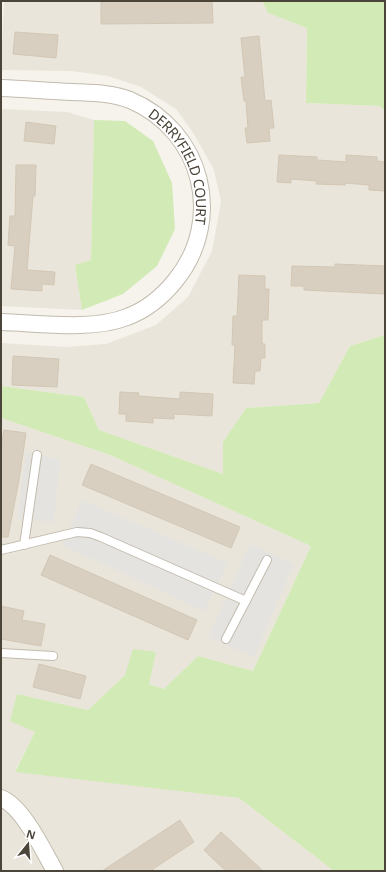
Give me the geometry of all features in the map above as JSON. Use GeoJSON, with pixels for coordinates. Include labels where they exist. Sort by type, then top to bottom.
{"type":"FeatureCollection","features":[{"type":"Feature","properties":{"kind":"street","name":"DERRYFIELD COURT"},"geometry":{"type":"LineString","coordinates":[[1,88],[111,94],[146,108],[176,133],[186,149],[200,184],[202,202],[202,217],[196,244],[191,257],[182,273],[170,287],[157,300],[144,309],[113,322],[85,326],[1,322]]}},
{"type":"Feature","properties":{"kind":"street"},"geometry":{"type":"LineString","coordinates":[[1,798],[12,805],[24,818],[55,871]]}},
{"type":"Feature","properties":{"kind":"lane"},"geometry":{"type":"LineString","coordinates":[[24,545],[37,455]]}},
{"type":"Feature","properties":{"kind":"lane"},"geometry":{"type":"LineString","coordinates":[[1,550],[77,532],[90,533],[246,601]]}},
{"type":"Feature","properties":{"kind":"lane"},"geometry":{"type":"LineString","coordinates":[[226,639],[267,560]]}},
{"type":"Feature","properties":{"kind":"lane"},"geometry":{"type":"LineString","coordinates":[[1,653],[53,656]]}},
{"type":"Feature","properties":{"kind":"shaded area"},"geometry":{"type":"Polygon","coordinates":[[[4,1],[262,1],[268,13],[307,28],[306,103],[380,106],[385,111],[385,335],[350,346],[319,403],[246,408],[223,442],[223,474],[99,430],[84,397],[1,386],[1,343],[65,347],[106,344],[156,325],[188,297],[212,251],[221,202],[214,170],[194,134],[176,109],[141,87],[108,76],[71,71],[1,70],[4,1]]]}},
{"type":"Feature","properties":{"kind":"shaded area"},"geometry":{"type":"Polygon","coordinates":[[[3,109],[67,112],[94,120],[91,260],[75,265],[82,310],[1,306],[1,112],[3,109]]]}},
{"type":"Feature","properties":{"kind":"shaded area"},"geometry":{"type":"Polygon","coordinates":[[[1,418],[110,455],[311,546],[253,671],[198,656],[164,689],[125,675],[88,710],[17,694],[35,732],[15,771],[239,798],[334,871],[1,871],[1,418]]]}},
{"type":"Feature","properties":{"kind":"shaded area"},"geometry":{"type":"Polygon","coordinates":[[[26,452],[60,459],[54,522],[17,519],[26,452]]]}},
{"type":"Feature","properties":{"kind":"shaded area"},"geometry":{"type":"Polygon","coordinates":[[[82,500],[228,563],[204,611],[62,545],[82,500]]]}},
{"type":"Feature","properties":{"kind":"shaded area"},"geometry":{"type":"Polygon","coordinates":[[[250,544],[294,564],[254,657],[208,637],[250,544]]]}},
{"type":"Feature","properties":{"kind":"green space"},"geometry":{"type":"Polygon","coordinates":[[[262,1],[385,1],[385,111],[380,106],[306,103],[307,28],[268,13],[262,1]]]}},
{"type":"Feature","properties":{"kind":"green space"},"geometry":{"type":"Polygon","coordinates":[[[94,120],[125,121],[153,141],[172,183],[175,229],[157,266],[123,294],[82,310],[75,265],[91,260],[94,120]]]}},
{"type":"Feature","properties":{"kind":"green space"},"geometry":{"type":"Polygon","coordinates":[[[385,335],[385,871],[334,871],[239,798],[15,772],[35,732],[10,721],[17,694],[88,710],[125,675],[133,649],[156,652],[149,684],[164,689],[198,656],[253,671],[311,546],[110,455],[1,418],[1,386],[84,397],[99,430],[223,474],[223,442],[246,408],[319,403],[350,346],[385,335]]]}},
{"type":"Feature","properties":{"kind":"building"},"geometry":{"type":"Polygon","coordinates":[[[101,1],[212,1],[213,23],[101,24],[101,1]]]}},
{"type":"Feature","properties":{"kind":"building"},"geometry":{"type":"Polygon","coordinates":[[[15,32],[58,35],[56,58],[13,54],[15,32]]]}},
{"type":"Feature","properties":{"kind":"building"},"geometry":{"type":"Polygon","coordinates":[[[259,36],[265,101],[271,100],[274,128],[269,128],[270,141],[247,143],[245,128],[248,128],[246,101],[244,101],[241,77],[245,77],[241,38],[259,36]]]}},
{"type":"Feature","properties":{"kind":"building"},"geometry":{"type":"Polygon","coordinates":[[[26,122],[56,126],[54,144],[24,141],[26,122]]]}},
{"type":"Feature","properties":{"kind":"building"},"geometry":{"type":"Polygon","coordinates":[[[279,155],[317,157],[317,160],[346,162],[346,155],[377,157],[377,161],[385,162],[385,191],[369,190],[369,185],[345,183],[345,185],[316,184],[317,181],[291,179],[291,183],[277,182],[279,155]]]}},
{"type":"Feature","properties":{"kind":"building"},"geometry":{"type":"Polygon","coordinates":[[[16,165],[36,165],[35,196],[33,196],[27,270],[55,272],[54,285],[42,284],[42,291],[11,289],[15,246],[8,245],[10,216],[15,216],[16,165]]]}},
{"type":"Feature","properties":{"kind":"building"},"geometry":{"type":"Polygon","coordinates":[[[335,264],[385,266],[385,294],[304,290],[304,286],[291,286],[292,266],[335,267],[335,264]]]}},
{"type":"Feature","properties":{"kind":"building"},"geometry":{"type":"Polygon","coordinates":[[[239,275],[265,276],[265,289],[269,289],[268,320],[262,320],[262,344],[265,344],[265,358],[261,358],[260,371],[255,371],[254,384],[233,383],[235,345],[232,345],[233,316],[237,316],[239,275]]]}},
{"type":"Feature","properties":{"kind":"building"},"geometry":{"type":"Polygon","coordinates":[[[13,356],[59,359],[57,387],[12,385],[13,356]]]}},
{"type":"Feature","properties":{"kind":"building"},"geometry":{"type":"Polygon","coordinates":[[[120,392],[139,393],[138,396],[180,399],[180,392],[213,394],[212,416],[174,414],[174,419],[153,418],[153,423],[126,421],[126,414],[119,414],[120,392]]]}},
{"type":"Feature","properties":{"kind":"building"},"geometry":{"type":"Polygon","coordinates":[[[4,430],[26,433],[8,537],[1,537],[1,447],[4,430]]]}},
{"type":"Feature","properties":{"kind":"building"},"geometry":{"type":"Polygon","coordinates":[[[91,464],[240,527],[231,548],[82,485],[91,464]]]}},
{"type":"Feature","properties":{"kind":"building"},"geometry":{"type":"Polygon","coordinates":[[[50,555],[197,620],[188,640],[41,575],[50,555]]]}},
{"type":"Feature","properties":{"kind":"building"},"geometry":{"type":"Polygon","coordinates":[[[1,606],[24,611],[22,620],[45,624],[41,646],[1,639],[1,606]]]}},
{"type":"Feature","properties":{"kind":"building"},"geometry":{"type":"Polygon","coordinates":[[[39,664],[86,676],[80,699],[33,687],[39,664]]]}},
{"type":"Feature","properties":{"kind":"building"},"geometry":{"type":"Polygon","coordinates":[[[180,820],[194,842],[150,871],[102,871],[180,820]]]}},
{"type":"Feature","properties":{"kind":"building"},"geometry":{"type":"Polygon","coordinates":[[[221,832],[263,871],[226,871],[213,859],[204,850],[221,832]]]}}]}
